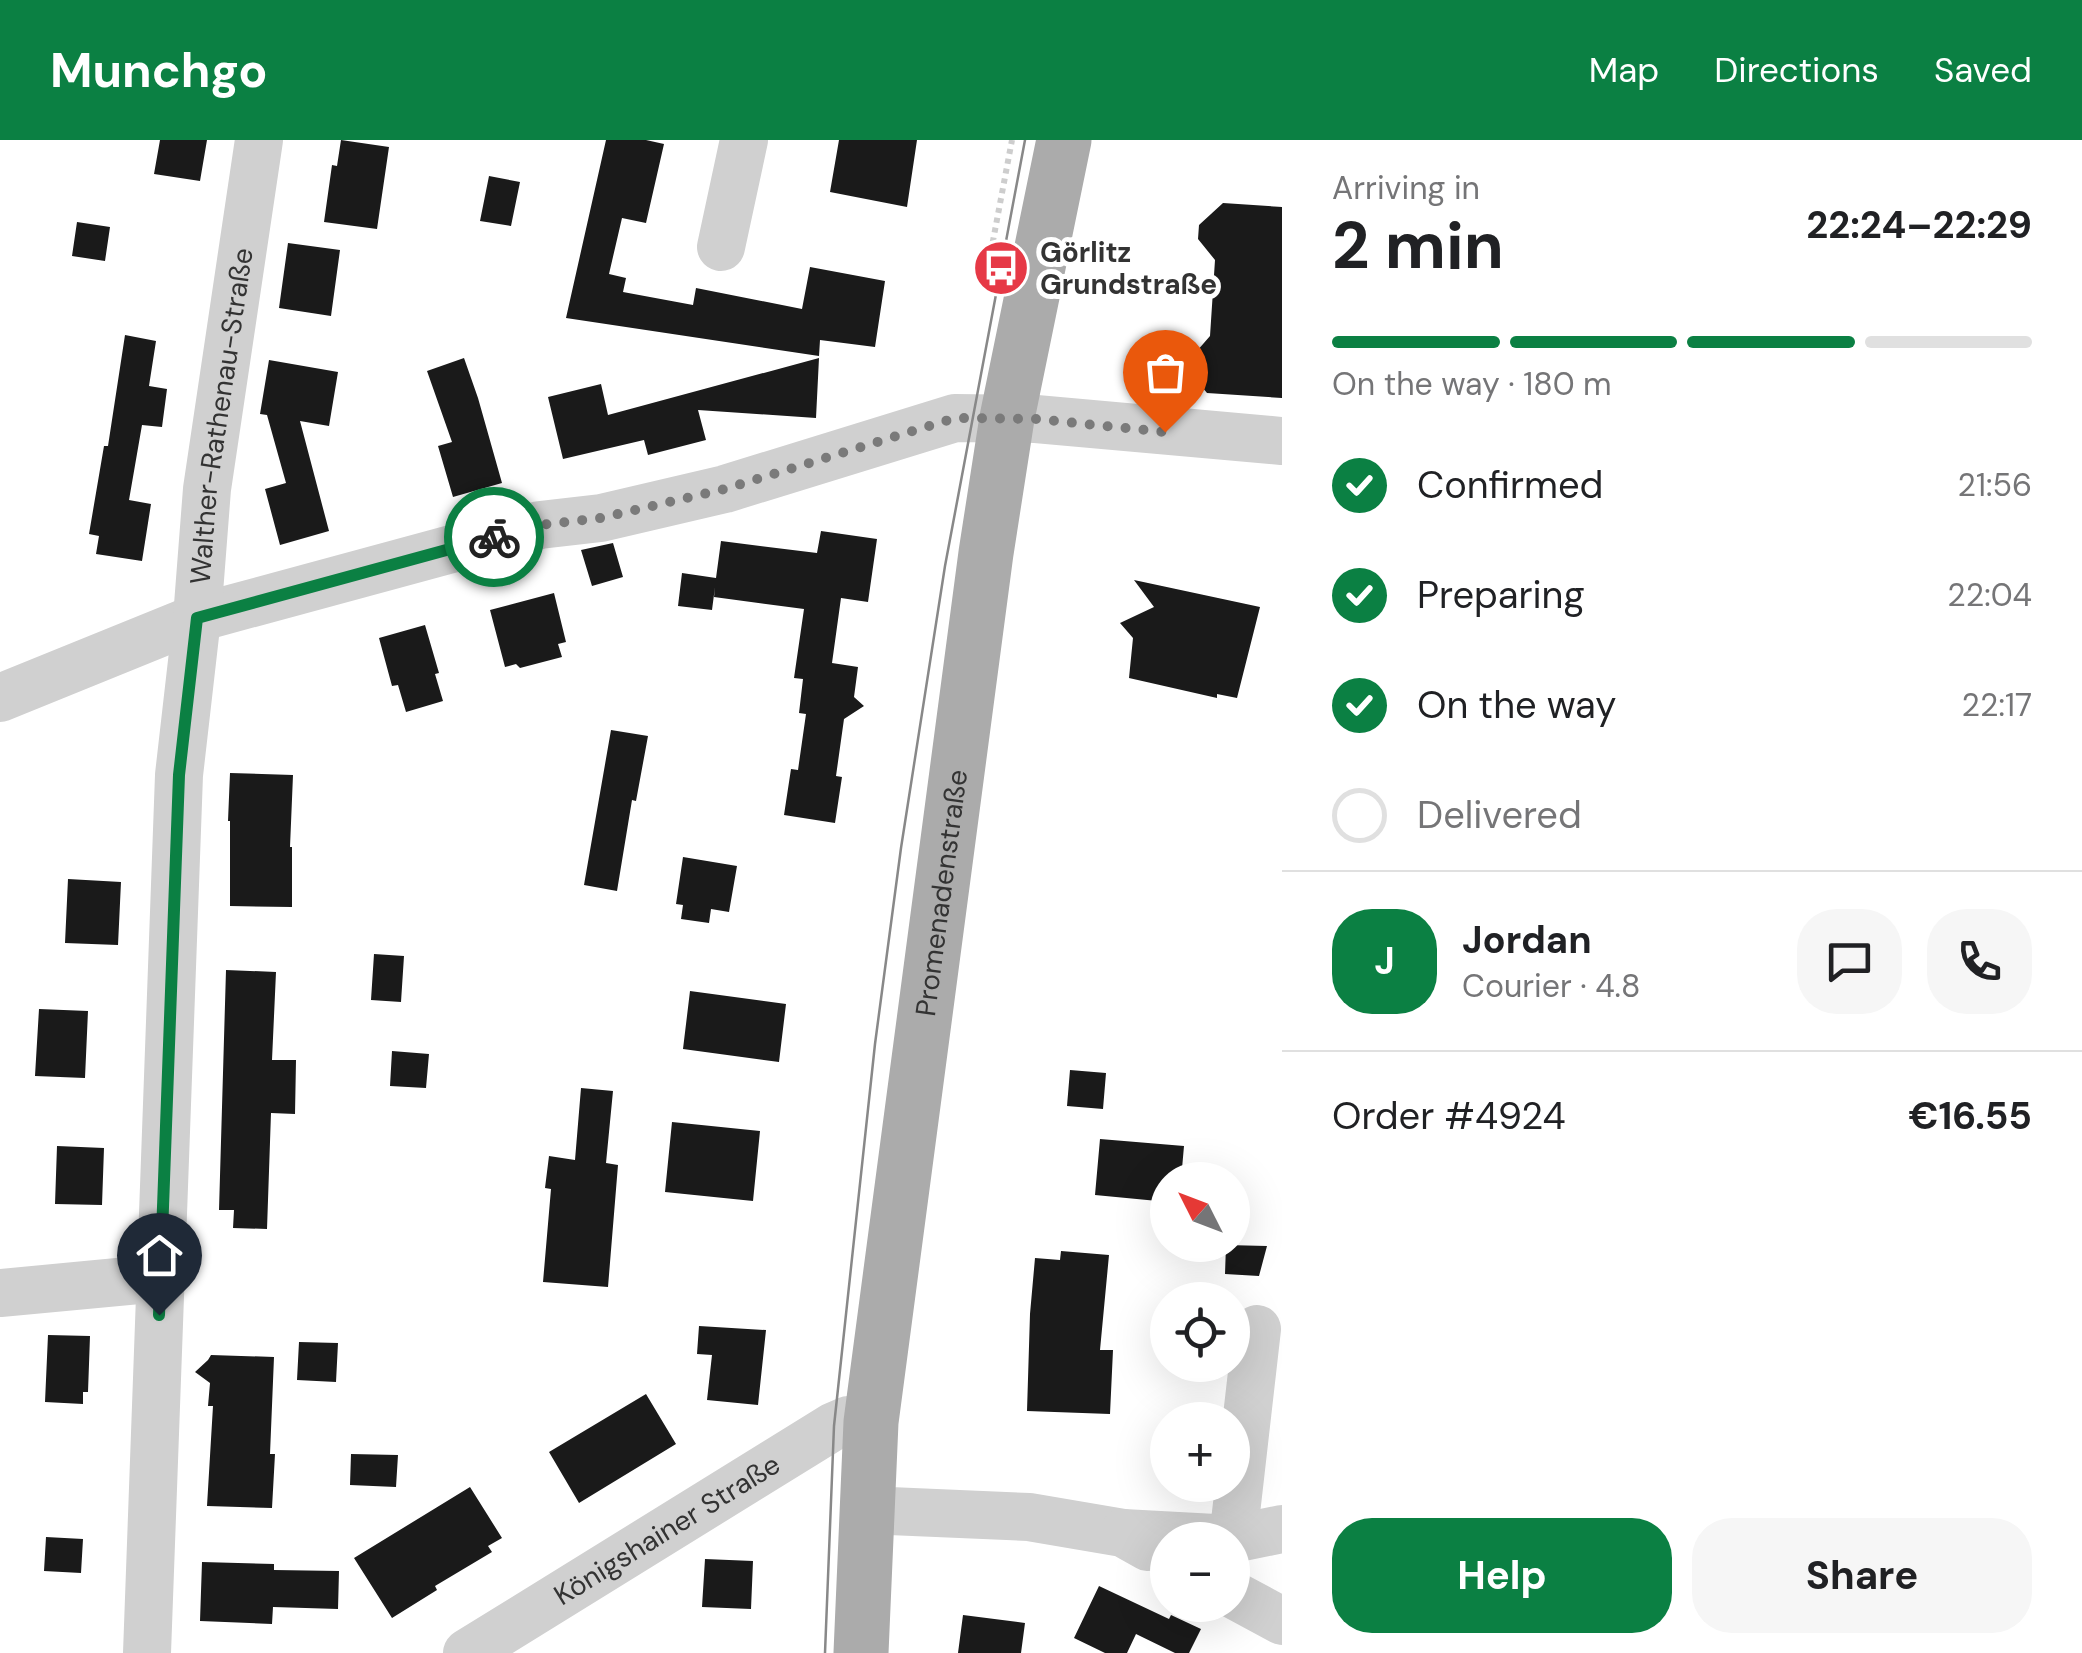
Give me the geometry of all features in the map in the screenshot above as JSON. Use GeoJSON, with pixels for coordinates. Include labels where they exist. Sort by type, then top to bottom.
{"type":"FeatureCollection","features":[{"type":"Feature","properties":{"kind":"main road","name":"Promenadenstraße"},"geometry":{"type":"LineString","coordinates":[[861,1653],[871,1422],[986,553],[1007,418],[1064,140]]}},
{"type":"Feature","properties":{"kind":"street","name":"Walther-Rathenau-Straße"},"geometry":{"type":"LineString","coordinates":[[146,1653],[179,775],[208,490],[260,140]]}},
{"type":"Feature","properties":{"kind":"street"},"geometry":{"type":"LineString","coordinates":[[721,247],[744,140]]}},
{"type":"Feature","properties":{"kind":"street"},"geometry":{"type":"LineString","coordinates":[[0,698],[197,618],[540,525],[601,518],[725,489],[955,418],[1007,418],[1282,441]]}},
{"type":"Feature","properties":{"kind":"street"},"geometry":{"type":"LineString","coordinates":[[0,1294],[160,1278]]}},
{"type":"Feature","properties":{"kind":"street"},"geometry":{"type":"LineString","coordinates":[[1235,1522],[1257,1328]]}},
{"type":"Feature","properties":{"kind":"street","name":"Königshainer Straße"},"geometry":{"type":"LineString","coordinates":[[467,1653],[834,1426],[848,1420],[871,1422]]}},
{"type":"Feature","properties":{"kind":"street"},"geometry":{"type":"LineString","coordinates":[[866,1510],[1029,1516],[1150,1535]]}},
{"type":"Feature","properties":{"kind":"street"},"geometry":{"type":"LineString","coordinates":[[1250,1536],[1282,1529]]}},
{"type":"Feature","properties":{"kind":"street"},"geometry":{"type":"LineString","coordinates":[[1122,1533],[1150,1548]]}},
{"type":"Feature","properties":{"kind":"street"},"geometry":{"type":"LineString","coordinates":[[1250,1604],[1282,1621]]}},
{"type":"Feature","properties":{"kind":"path"},"geometry":{"type":"LineString","coordinates":[[986,276],[1012,140]]}},
{"type":"Feature","properties":{"kind":"building"},"geometry":{"type":"Polygon","coordinates":[[[160,140],[207,140],[200,181],[154,174],[160,140]]]}},
{"type":"Feature","properties":{"kind":"building"},"geometry":{"type":"Polygon","coordinates":[[[341,140],[389,147],[377,229],[324,222],[332,165],[337,166],[341,140]]]}},
{"type":"Feature","properties":{"kind":"building"},"geometry":{"type":"Polygon","coordinates":[[[606,140],[664,144],[646,223],[622,218],[609,274],[626,278],[623,292],[693,305],[696,288],[802,309],[810,267],[885,281],[875,347],[820,340],[819,356],[566,318],[606,140]]]}},
{"type":"Feature","properties":{"kind":"building"},"geometry":{"type":"Polygon","coordinates":[[[839,140],[917,140],[907,207],[830,192],[839,140]]]}},
{"type":"Feature","properties":{"kind":"building"},"geometry":{"type":"Polygon","coordinates":[[[489,176],[520,182],[511,226],[480,221],[489,176]]]}},
{"type":"Feature","properties":{"kind":"building"},"geometry":{"type":"Polygon","coordinates":[[[1223,203],[1282,207],[1282,398],[1207,393],[1189,371],[1190,359],[1210,336],[1215,260],[1198,239],[1199,225],[1223,203]]]}},
{"type":"Feature","properties":{"kind":"building"},"geometry":{"type":"Polygon","coordinates":[[[77,222],[110,227],[105,261],[72,256],[77,222]]]}},
{"type":"Feature","properties":{"kind":"building"},"geometry":{"type":"Polygon","coordinates":[[[288,243],[340,250],[331,316],[279,308],[288,243]]]}},
{"type":"Feature","properties":{"kind":"building"},"geometry":{"type":"Polygon","coordinates":[[[125,335],[156,341],[149,386],[167,389],[162,427],[142,425],[129,500],[151,504],[142,561],[96,554],[99,536],[89,534],[104,446],[108,446],[125,335]]]}},
{"type":"Feature","properties":{"kind":"building"},"geometry":{"type":"Polygon","coordinates":[[[464,358],[502,483],[453,497],[438,446],[452,442],[427,371],[464,358]]]}},
{"type":"Feature","properties":{"kind":"building"},"geometry":{"type":"Polygon","coordinates":[[[819,358],[816,418],[698,410],[706,440],[648,455],[644,440],[563,459],[548,397],[601,384],[608,415],[819,358]]]}},
{"type":"Feature","properties":{"kind":"building"},"geometry":{"type":"Polygon","coordinates":[[[269,360],[338,372],[329,426],[300,421],[329,531],[280,545],[265,489],[286,483],[267,415],[260,414],[269,360]]]}},
{"type":"Feature","properties":{"kind":"building"},"geometry":{"type":"Polygon","coordinates":[[[821,531],[877,539],[868,602],[841,598],[832,663],[858,667],[854,697],[864,706],[844,719],[836,776],[842,777],[835,823],[784,815],[791,769],[798,770],[806,714],[799,713],[803,679],[794,678],[804,609],[714,597],[715,587],[712,610],[678,606],[682,573],[716,578],[721,541],[817,553],[821,531]]]}},
{"type":"Feature","properties":{"kind":"building"},"geometry":{"type":"Polygon","coordinates":[[[613,543],[623,577],[592,586],[581,550],[613,543]]]}},
{"type":"Feature","properties":{"kind":"building"},"geometry":{"type":"Polygon","coordinates":[[[1134,580],[1260,607],[1237,698],[1217,694],[1217,698],[1129,678],[1133,638],[1120,623],[1154,607],[1134,580]]]}},
{"type":"Feature","properties":{"kind":"building"},"geometry":{"type":"Polygon","coordinates":[[[554,593],[566,642],[558,644],[562,657],[520,668],[516,664],[505,667],[490,610],[554,593]]]}},
{"type":"Feature","properties":{"kind":"building"},"geometry":{"type":"Polygon","coordinates":[[[425,625],[443,701],[406,712],[398,685],[392,686],[379,638],[425,625]]]}},
{"type":"Feature","properties":{"kind":"building"},"geometry":{"type":"Polygon","coordinates":[[[611,730],[648,736],[636,801],[632,800],[617,891],[584,885],[611,730]]]}},
{"type":"Feature","properties":{"kind":"building"},"geometry":{"type":"Polygon","coordinates":[[[230,773],[293,775],[292,907],[230,906],[230,773]]]}},
{"type":"Feature","properties":{"kind":"building"},"geometry":{"type":"Polygon","coordinates":[[[683,857],[737,866],[729,912],[711,909],[709,923],[681,919],[683,905],[676,904],[683,857]]]}},
{"type":"Feature","properties":{"kind":"building"},"geometry":{"type":"Polygon","coordinates":[[[68,879],[121,882],[118,945],[65,943],[68,879]]]}},
{"type":"Feature","properties":{"kind":"building"},"geometry":{"type":"Polygon","coordinates":[[[374,954],[404,956],[401,1002],[371,1000],[374,954]]]}},
{"type":"Feature","properties":{"kind":"building"},"geometry":{"type":"Polygon","coordinates":[[[226,970],[276,972],[272,1060],[296,1060],[295,1114],[271,1113],[267,1229],[233,1228],[234,1210],[219,1210],[226,970]]]}},
{"type":"Feature","properties":{"kind":"building"},"geometry":{"type":"Polygon","coordinates":[[[690,991],[786,1004],[779,1062],[683,1049],[690,991]]]}},
{"type":"Feature","properties":{"kind":"building"},"geometry":{"type":"Polygon","coordinates":[[[39,1009],[88,1011],[85,1078],[35,1076],[39,1009]]]}},
{"type":"Feature","properties":{"kind":"building"},"geometry":{"type":"Polygon","coordinates":[[[392,1051],[429,1054],[426,1088],[390,1086],[392,1051]]]}},
{"type":"Feature","properties":{"kind":"building"},"geometry":{"type":"Polygon","coordinates":[[[1070,1070],[1106,1073],[1103,1109],[1067,1106],[1070,1070]]]}},
{"type":"Feature","properties":{"kind":"building"},"geometry":{"type":"Polygon","coordinates":[[[581,1088],[613,1091],[606,1163],[618,1165],[608,1287],[543,1282],[551,1189],[545,1188],[549,1156],[575,1160],[581,1088]]]}},
{"type":"Feature","properties":{"kind":"building"},"geometry":{"type":"Polygon","coordinates":[[[672,1122],[760,1131],[753,1201],[665,1192],[672,1122]]]}},
{"type":"Feature","properties":{"kind":"building"},"geometry":{"type":"Polygon","coordinates":[[[1100,1139],[1184,1146],[1183,1162],[1150,1162],[1150,1200],[1095,1195],[1100,1139]]]}},
{"type":"Feature","properties":{"kind":"building"},"geometry":{"type":"Polygon","coordinates":[[[57,1146],[104,1148],[102,1205],[55,1204],[57,1146]]]}},
{"type":"Feature","properties":{"kind":"building"},"geometry":{"type":"Polygon","coordinates":[[[1250,1246],[1267,1246],[1259,1276],[1225,1274],[1225,1262],[1250,1262],[1250,1246]]]}},
{"type":"Feature","properties":{"kind":"building"},"geometry":{"type":"Polygon","coordinates":[[[1061,1251],[1109,1255],[1100,1350],[1113,1350],[1110,1414],[1027,1411],[1035,1258],[1060,1260],[1061,1251]]]}},
{"type":"Feature","properties":{"kind":"building"},"geometry":{"type":"Polygon","coordinates":[[[699,1326],[766,1330],[758,1405],[707,1400],[712,1355],[697,1354],[699,1326]]]}},
{"type":"Feature","properties":{"kind":"building"},"geometry":{"type":"Polygon","coordinates":[[[48,1335],[90,1336],[88,1392],[83,1392],[83,1404],[45,1402],[48,1335]]]}},
{"type":"Feature","properties":{"kind":"building"},"geometry":{"type":"Polygon","coordinates":[[[299,1342],[338,1343],[336,1382],[297,1380],[299,1342]]]}},
{"type":"Feature","properties":{"kind":"building"},"geometry":{"type":"Polygon","coordinates":[[[211,1355],[274,1357],[272,1508],[207,1506],[213,1406],[208,1406],[210,1383],[195,1372],[211,1355]]]}},
{"type":"Feature","properties":{"kind":"building"},"geometry":{"type":"Polygon","coordinates":[[[646,1394],[676,1444],[579,1503],[549,1452],[646,1394]]]}},
{"type":"Feature","properties":{"kind":"building"},"geometry":{"type":"Polygon","coordinates":[[[351,1454],[398,1455],[396,1487],[350,1485],[351,1454]]]}},
{"type":"Feature","properties":{"kind":"building"},"geometry":{"type":"Polygon","coordinates":[[[470,1487],[502,1538],[488,1546],[492,1552],[435,1586],[437,1590],[392,1618],[354,1558],[470,1487]]]}},
{"type":"Feature","properties":{"kind":"building"},"geometry":{"type":"Polygon","coordinates":[[[46,1537],[83,1539],[81,1573],[44,1571],[46,1537]]]}},
{"type":"Feature","properties":{"kind":"building"},"geometry":{"type":"Polygon","coordinates":[[[705,1559],[753,1561],[751,1609],[702,1607],[705,1559]]]}},
{"type":"Feature","properties":{"kind":"building"},"geometry":{"type":"Polygon","coordinates":[[[202,1562],[274,1564],[274,1570],[339,1571],[338,1609],[273,1607],[272,1624],[200,1621],[202,1562]]]}},
{"type":"Feature","properties":{"kind":"building"},"geometry":{"type":"Polygon","coordinates":[[[1099,1586],[1150,1610],[1150,1622],[1186,1622],[1201,1629],[1189,1653],[1175,1653],[1136,1634],[1127,1653],[1105,1653],[1074,1638],[1099,1586]]]}},
{"type":"Feature","properties":{"kind":"building"},"geometry":{"type":"Polygon","coordinates":[[[963,1615],[1025,1623],[1021,1653],[958,1653],[963,1615]]]}},
{"type":"Feature","properties":{"kind":"tram line"},"geometry":{"type":"LineString","coordinates":[[825,1653],[834,1426],[875,1044],[945,566],[1025,140]]}},
{"type":"Feature","properties":{"kind":"way so far"},"geometry":{"type":"LineString","coordinates":[[494,537],[540,525],[601,518],[725,489],[955,418],[1036,419],[1165,432]]}},
{"type":"Feature","properties":{"kind":"place","name":"Görlitz Grundstraße"},"geometry":{"type":"Point","coordinates":[1001,268]}},
{"type":"Feature","properties":{"kind":"route"},"geometry":{"type":"LineString","coordinates":[[159,1315],[179,775],[197,618],[494,537]]}}]}
